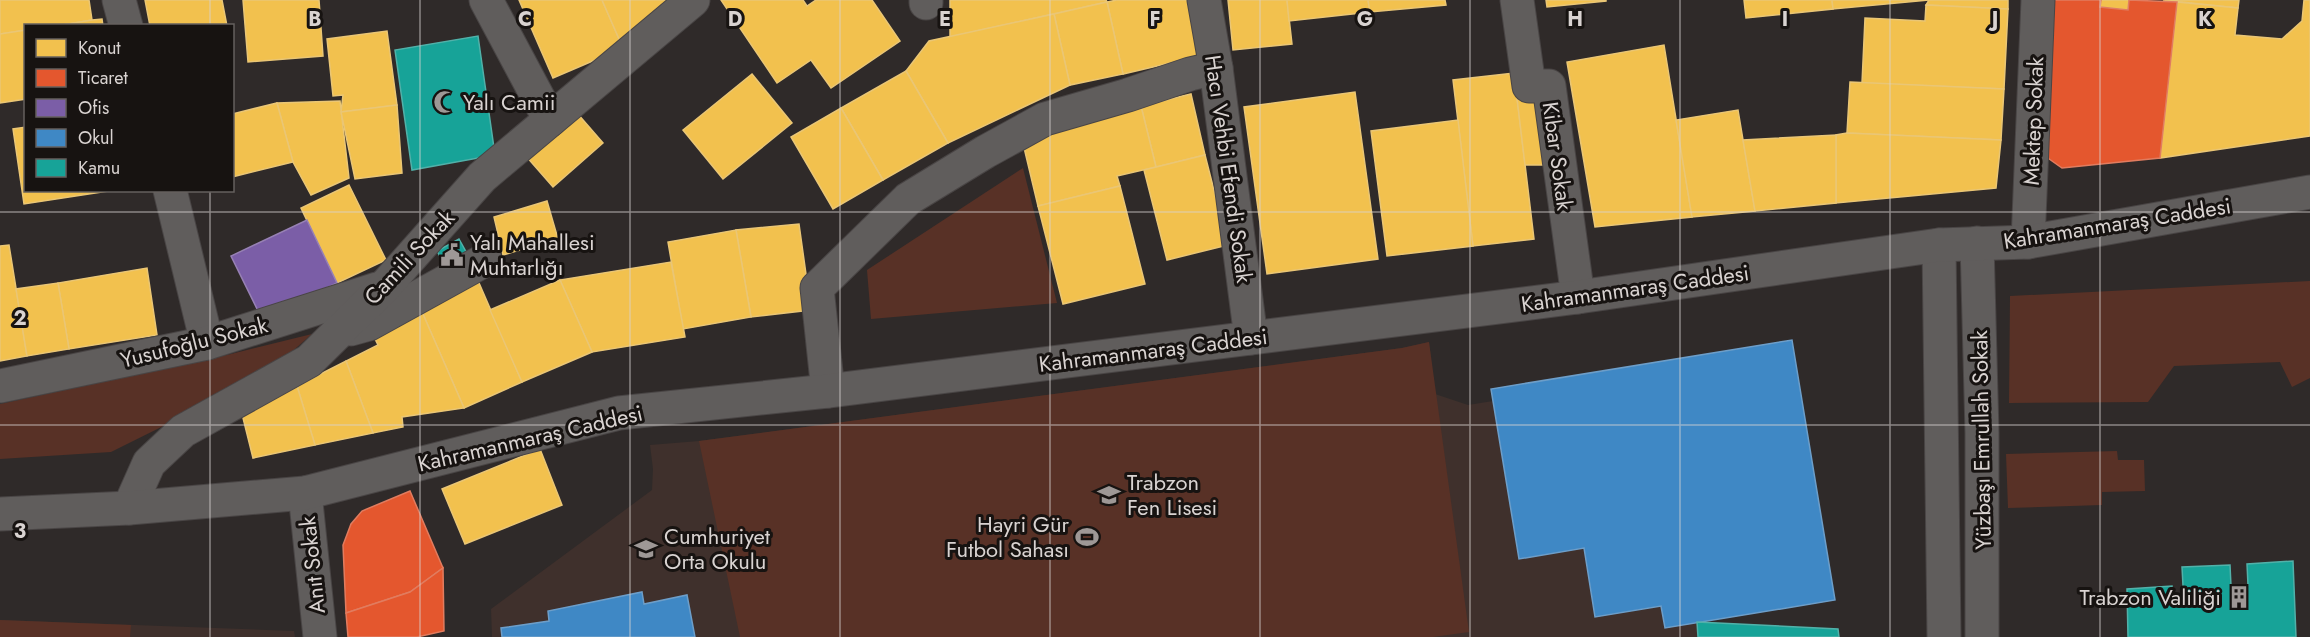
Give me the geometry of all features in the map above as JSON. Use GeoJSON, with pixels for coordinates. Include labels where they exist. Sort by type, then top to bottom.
{"type":"FeatureCollection","features":[{"type":"Feature","properties":{"kind":"street"},"geometry":{"type":"LineString","coordinates":[[119,0],[125,24]]}},
{"type":"Feature","properties":{"kind":"street","name":"Camili Sokak"},"geometry":{"type":"LineString","coordinates":[[129,508],[149,464],[183,431],[309,362],[385,286],[482,177],[693,0]]}},
{"type":"Feature","properties":{"kind":"street","name":"Hacı Vehbi Efendi Sokak"},"geometry":{"type":"LineString","coordinates":[[1204,0],[1216,68],[1251,338]]}},
{"type":"Feature","properties":{"kind":"street","name":"Kibar Sokak"},"geometry":{"type":"LineString","coordinates":[[1517,0],[1529,86],[1549,86],[1578,297]]}},
{"type":"Feature","properties":{"kind":"street","name":"Mektep Sokak"},"geometry":{"type":"LineString","coordinates":[[2028,242],[2038,0]]}},
{"type":"Feature","properties":{"kind":"street"},"geometry":{"type":"LineString","coordinates":[[485,7],[550,120]]}},
{"type":"Feature","properties":{"kind":"street"},"geometry":{"type":"LineString","coordinates":[[828,391],[817,288],[908,199],[1045,118],[1216,68]]}},
{"type":"Feature","properties":{"kind":"street"},"geometry":{"type":"LineString","coordinates":[[170,192],[207,344]]}},
{"type":"Feature","properties":{"kind":"street","name":"Kahramanmaraş Caddesi"},"geometry":{"type":"LineString","coordinates":[[0,514],[129,508],[304,494],[619,413],[828,391],[1578,297],[1939,245],[2028,242],[2310,192]]}},
{"type":"Feature","properties":{"kind":"street","name":"Yüzbaşı Emrullah Sokak"},"geometry":{"type":"LineString","coordinates":[[1977,243],[1982,434],[1982,637]]}},
{"type":"Feature","properties":{"kind":"street","name":"Yüzbaşı Emrullah Sokak"},"geometry":{"type":"LineString","coordinates":[[1939,245],[1944,637]]}},
{"type":"Feature","properties":{"kind":"street"},"geometry":{"type":"LineString","coordinates":[[338,333],[369,324],[485,260]]}},
{"type":"Feature","properties":{"kind":"street","name":"Yusufoğlu Sokak"},"geometry":{"type":"LineString","coordinates":[[0,386],[207,344],[385,286]]}},
{"type":"Feature","properties":{"kind":"street","name":"Anıt Sokak"},"geometry":{"type":"LineString","coordinates":[[304,494],[320,637]]}},
{"type":"Feature","properties":{"kind":"shaded area"},"geometry":{"type":"Polygon","coordinates":[[[1023,168],[1057,303],[871,319],[867,270],[1023,168]]]}},
{"type":"Feature","properties":{"kind":"shaded area"},"geometry":{"type":"Polygon","coordinates":[[[2310,281],[2310,378],[2292,387],[2280,362],[2174,366],[2148,402],[2009,403],[2010,296],[2310,281]]]}},
{"type":"Feature","properties":{"kind":"shaded area"},"geometry":{"type":"Polygon","coordinates":[[[312,334],[264,376],[111,452],[0,459],[0,404],[227,355],[312,334]]]}},
{"type":"Feature","properties":{"kind":"shaded area","name":"Hayri Gür Futbol Sahası"},"geometry":{"type":"Polygon","coordinates":[[[1429,342],[1435,394],[1468,405],[1493,401],[1519,558],[1584,548],[1595,617],[1661,606],[1697,622],[1698,637],[492,637],[491,609],[652,490],[653,469],[650,445],[699,441],[1402,348],[1429,342]]]}},
{"type":"Feature","properties":{"kind":"shaded area","name":"Hayri Gür Futbol Sahası"},"geometry":{"type":"Polygon","coordinates":[[[1429,342],[1469,632],[1433,637],[740,637],[699,441],[1402,348],[1429,342]]]}},
{"type":"Feature","properties":{"kind":"shaded area"},"geometry":{"type":"Polygon","coordinates":[[[2117,451],[2118,460],[2144,460],[2145,491],[2102,492],[2102,505],[2008,508],[2006,454],[2117,451]]]}},
{"type":"Feature","properties":{"kind":"shaded area"},"geometry":{"type":"Polygon","coordinates":[[[0,620],[294,631],[295,637],[0,637],[0,620]]]}},
{"type":"Feature","properties":{"kind":"shaded area"},"geometry":{"type":"Polygon","coordinates":[[[0,620],[131,625],[130,637],[0,637],[0,620]]]}},
{"type":"Feature","properties":{"kind":"building: Konut"},"geometry":{"type":"Polygon","coordinates":[[[0,0],[89,0],[92,20],[68,24],[24,24],[24,30],[0,34],[0,0]]]}},
{"type":"Feature","properties":{"kind":"building: Konut"},"geometry":{"type":"Polygon","coordinates":[[[145,0],[222,0],[227,24],[150,24],[145,0]]]}},
{"type":"Feature","properties":{"kind":"building: Konut"},"geometry":{"type":"Polygon","coordinates":[[[243,0],[319,0],[323,56],[248,62],[243,0]]]}},
{"type":"Feature","properties":{"kind":"building: Konut"},"geometry":{"type":"Polygon","coordinates":[[[519,0],[602,0],[623,48],[553,78],[519,0]]]}},
{"type":"Feature","properties":{"kind":"building: Konut"},"geometry":{"type":"Polygon","coordinates":[[[602,0],[674,0],[623,48],[602,0]]]}},
{"type":"Feature","properties":{"kind":"building: Konut"},"geometry":{"type":"Polygon","coordinates":[[[721,0],[803,0],[807,6],[816,0],[872,0],[900,41],[831,88],[811,60],[777,83],[721,0]]]}},
{"type":"Feature","properties":{"kind":"building: Konut"},"geometry":{"type":"Polygon","coordinates":[[[950,0],[1106,0],[1107,2],[950,37],[950,0]]]}},
{"type":"Feature","properties":{"kind":"building: Konut"},"geometry":{"type":"Polygon","coordinates":[[[1187,0],[1200,56],[1123,74],[1107,2],[1187,0]]]}},
{"type":"Feature","properties":{"kind":"building: Konut"},"geometry":{"type":"Polygon","coordinates":[[[1228,0],[1287,0],[1292,44],[1233,50],[1228,0]]]}},
{"type":"Feature","properties":{"kind":"building: Konut"},"geometry":{"type":"Polygon","coordinates":[[[1287,0],[1368,0],[1370,12],[1289,21],[1287,0]]]}},
{"type":"Feature","properties":{"kind":"building: Konut"},"geometry":{"type":"Polygon","coordinates":[[[1368,0],[1445,0],[1446,5],[1370,12],[1368,0]]]}},
{"type":"Feature","properties":{"kind":"building: Konut"},"geometry":{"type":"Polygon","coordinates":[[[1546,0],[1606,0],[1606,1],[1547,7],[1546,0]]]}},
{"type":"Feature","properties":{"kind":"building: Konut"},"geometry":{"type":"Polygon","coordinates":[[[1744,0],[1832,0],[1833,9],[1746,18],[1744,0]]]}},
{"type":"Feature","properties":{"kind":"building: Konut"},"geometry":{"type":"Polygon","coordinates":[[[1832,0],[1929,0],[1833,9],[1832,0]]]}},
{"type":"Feature","properties":{"kind":"building: Konut"},"geometry":{"type":"Polygon","coordinates":[[[1929,0],[2008,0],[2008,9],[1926,5],[1929,0]]]}},
{"type":"Feature","properties":{"kind":"building: Konut"},"geometry":{"type":"Polygon","coordinates":[[[2101,0],[2129,0],[2128,10],[2100,7],[2101,0]]]}},
{"type":"Feature","properties":{"kind":"building: Konut"},"geometry":{"type":"Polygon","coordinates":[[[2163,0],[2239,0],[2238,8],[2163,0]]]}},
{"type":"Feature","properties":{"kind":"building: Konut"},"geometry":{"type":"Polygon","coordinates":[[[2304,0],[2310,0],[2310,136],[2160,158],[2177,2],[2238,8],[2235,35],[2282,39],[2302,21],[2304,0]]]}},
{"type":"Feature","properties":{"kind":"building: Konut"},"geometry":{"type":"Polygon","coordinates":[[[1107,2],[1123,74],[1070,85],[1054,14],[1107,2]]]}},
{"type":"Feature","properties":{"kind":"building: Konut"},"geometry":{"type":"Polygon","coordinates":[[[1926,5],[2008,9],[2004,89],[1862,83],[1865,18],[1925,21],[1926,5]]]}},
{"type":"Feature","properties":{"kind":"building: Konut"},"geometry":{"type":"Polygon","coordinates":[[[1054,14],[1070,85],[948,143],[906,71],[929,41],[1054,14]]]}},
{"type":"Feature","properties":{"kind":"building: Konut"},"geometry":{"type":"Polygon","coordinates":[[[102,19],[103,24],[68,24],[102,19]]]}},
{"type":"Feature","properties":{"kind":"building: Konut"},"geometry":{"type":"Polygon","coordinates":[[[24,30],[24,99],[0,103],[0,34],[24,30]]]}},
{"type":"Feature","properties":{"kind":"building: Konut"},"geometry":{"type":"Polygon","coordinates":[[[387,31],[397,105],[341,112],[343,95],[333,96],[327,39],[387,31]]]}},
{"type":"Feature","properties":{"kind":"building: Konut"},"geometry":{"type":"Polygon","coordinates":[[[1664,45],[1692,217],[1595,227],[1567,62],[1664,45]]]}},
{"type":"Feature","properties":{"kind":"building: Konut"},"geometry":{"type":"Polygon","coordinates":[[[906,71],[948,143],[883,180],[841,108],[906,71]]]}},
{"type":"Feature","properties":{"kind":"building: Konut"},"geometry":{"type":"Polygon","coordinates":[[[1514,73],[1534,239],[1473,246],[1453,80],[1514,73]]]}},
{"type":"Feature","properties":{"kind":"building: Konut"},"geometry":{"type":"Polygon","coordinates":[[[752,74],[792,123],[723,179],[683,130],[752,74]]]}},
{"type":"Feature","properties":{"kind":"building: Konut"},"geometry":{"type":"Polygon","coordinates":[[[1850,82],[2004,89],[2001,140],[1847,133],[1850,82]]]}},
{"type":"Feature","properties":{"kind":"building: Konut"},"geometry":{"type":"Polygon","coordinates":[[[1355,92],[1378,259],[1267,274],[1244,107],[1355,92]]]}},
{"type":"Feature","properties":{"kind":"building: Konut"},"geometry":{"type":"Polygon","coordinates":[[[1542,93],[1552,165],[1525,165],[1517,98],[1542,93]]]}},
{"type":"Feature","properties":{"kind":"building: Konut"},"geometry":{"type":"Polygon","coordinates":[[[1191,94],[1205,155],[1156,167],[1141,106],[1191,94]]]}},
{"type":"Feature","properties":{"kind":"building: Konut"},"geometry":{"type":"Polygon","coordinates":[[[340,101],[349,178],[311,195],[293,162],[277,103],[340,101]]]}},
{"type":"Feature","properties":{"kind":"building: Konut"},"geometry":{"type":"Polygon","coordinates":[[[277,103],[293,162],[234,177],[234,114],[277,103]]]}},
{"type":"Feature","properties":{"kind":"building: Konut"},"geometry":{"type":"Polygon","coordinates":[[[397,105],[402,173],[355,179],[341,112],[397,105]]]}},
{"type":"Feature","properties":{"kind":"building: Konut"},"geometry":{"type":"Polygon","coordinates":[[[1141,106],[1156,167],[1117,176],[1120,186],[1038,206],[1021,135],[1141,106]]]}},
{"type":"Feature","properties":{"kind":"building: Konut"},"geometry":{"type":"Polygon","coordinates":[[[841,108],[883,180],[833,209],[791,137],[841,108]]]}},
{"type":"Feature","properties":{"kind":"building: Konut"},"geometry":{"type":"Polygon","coordinates":[[[1738,110],[1755,211],[1692,217],[1676,120],[1738,110]]]}},
{"type":"Feature","properties":{"kind":"building: Konut"},"geometry":{"type":"Polygon","coordinates":[[[577,113],[603,143],[553,187],[526,156],[577,113]]]}},
{"type":"Feature","properties":{"kind":"building: Konut"},"geometry":{"type":"Polygon","coordinates":[[[1458,120],[1473,246],[1387,256],[1371,131],[1458,120]]]}},
{"type":"Feature","properties":{"kind":"building: Konut"},"geometry":{"type":"Polygon","coordinates":[[[24,127],[24,192],[102,192],[24,204],[13,129],[24,127]]]}},
{"type":"Feature","properties":{"kind":"building: Konut"},"geometry":{"type":"Polygon","coordinates":[[[1847,133],[2001,140],[1996,188],[1836,203],[1836,135],[1847,133]]]}},
{"type":"Feature","properties":{"kind":"building: Konut"},"geometry":{"type":"Polygon","coordinates":[[[1836,135],[1836,203],[1755,211],[1743,140],[1836,135]]]}},
{"type":"Feature","properties":{"kind":"building: Konut"},"geometry":{"type":"Polygon","coordinates":[[[1205,155],[1228,245],[1167,260],[1144,170],[1205,155]]]}},
{"type":"Feature","properties":{"kind":"building: Konut"},"geometry":{"type":"Polygon","coordinates":[[[349,185],[386,260],[337,283],[301,208],[349,185]]]}},
{"type":"Feature","properties":{"kind":"building: Konut"},"geometry":{"type":"Polygon","coordinates":[[[1120,186],[1145,284],[1063,304],[1038,206],[1120,186]]]}},
{"type":"Feature","properties":{"kind":"building: Konut"},"geometry":{"type":"Polygon","coordinates":[[[547,201],[558,239],[503,255],[494,217],[547,201]]]}},
{"type":"Feature","properties":{"kind":"building: Konut"},"geometry":{"type":"Polygon","coordinates":[[[799,224],[811,310],[751,317],[736,230],[799,224]]]}},
{"type":"Feature","properties":{"kind":"building: Konut"},"geometry":{"type":"Polygon","coordinates":[[[736,230],[751,317],[683,329],[668,242],[736,230]]]}},
{"type":"Feature","properties":{"kind":"building: Konut"},"geometry":{"type":"Polygon","coordinates":[[[9,245],[27,356],[0,361],[0,246],[9,245]]]}},
{"type":"Feature","properties":{"kind":"building: Konut"},"geometry":{"type":"Polygon","coordinates":[[[671,262],[685,337],[592,352],[560,280],[671,262]]]}},
{"type":"Feature","properties":{"kind":"building: Konut"},"geometry":{"type":"Polygon","coordinates":[[[147,268],[157,335],[69,349],[58,283],[147,268]]]}},
{"type":"Feature","properties":{"kind":"building: Konut"},"geometry":{"type":"Polygon","coordinates":[[[476,276],[522,382],[464,408],[419,305],[476,276]]]}},
{"type":"Feature","properties":{"kind":"building: Konut"},"geometry":{"type":"Polygon","coordinates":[[[560,280],[592,352],[522,382],[490,310],[560,280]]]}},
{"type":"Feature","properties":{"kind":"building: Konut"},"geometry":{"type":"Polygon","coordinates":[[[58,283],[69,349],[27,356],[16,289],[58,283]]]}},
{"type":"Feature","properties":{"kind":"building: Konut"},"geometry":{"type":"Polygon","coordinates":[[[419,305],[464,408],[402,417],[403,427],[373,433],[346,361],[378,345],[371,331],[419,305]]]}},
{"type":"Feature","properties":{"kind":"building: Konut"},"geometry":{"type":"Polygon","coordinates":[[[346,361],[373,433],[315,445],[297,386],[346,361]]]}},
{"type":"Feature","properties":{"kind":"building: Konut"},"geometry":{"type":"Polygon","coordinates":[[[297,386],[315,445],[253,458],[242,414],[297,386]]]}},
{"type":"Feature","properties":{"kind":"building: Konut"},"geometry":{"type":"Polygon","coordinates":[[[540,449],[562,505],[465,544],[442,489],[540,449]]]}},
{"type":"Feature","properties":{"kind":"building: Ticaret"},"geometry":{"type":"Polygon","coordinates":[[[2051,0],[2101,0],[2100,7],[2128,10],[2129,0],[2177,2],[2160,158],[2062,168],[2035,149],[2051,0]]]}},
{"type":"Feature","properties":{"kind":"building: Ticaret"},"geometry":{"type":"Polygon","coordinates":[[[410,491],[443,568],[410,592],[346,613],[343,545],[351,524],[362,511],[410,491]]]}},
{"type":"Feature","properties":{"kind":"building: Ticaret"},"geometry":{"type":"Polygon","coordinates":[[[443,568],[444,631],[417,637],[348,637],[346,613],[410,592],[443,568]]]}},
{"type":"Feature","properties":{"kind":"building: Ofis"},"geometry":{"type":"Polygon","coordinates":[[[307,220],[337,283],[262,319],[231,256],[307,220]]]}},
{"type":"Feature","properties":{"kind":"building: Okul"},"geometry":{"type":"Polygon","coordinates":[[[1792,340],[1835,600],[1665,628],[1661,606],[1595,617],[1584,548],[1519,559],[1491,389],[1792,340]]]}},
{"type":"Feature","properties":{"kind":"building: Okul"},"geometry":{"type":"Polygon","coordinates":[[[642,592],[644,604],[687,595],[695,637],[502,637],[501,628],[549,621],[548,611],[642,592]]]}},
{"type":"Feature","properties":{"kind":"building: Kamu","name":"Yalı Camii"},"geometry":{"type":"Polygon","coordinates":[[[478,36],[495,155],[412,170],[395,50],[478,36]]]}},
{"type":"Feature","properties":{"kind":"building: Kamu"},"geometry":{"type":"Polygon","coordinates":[[[459,239],[469,257],[447,269],[437,251],[459,239]]]}},
{"type":"Feature","properties":{"kind":"building: Kamu","name":"Trabzon Valiliği"},"geometry":{"type":"Polygon","coordinates":[[[2293,561],[2296,637],[2128,637],[2127,589],[2172,586],[2172,604],[2184,605],[2182,567],[2230,565],[2231,586],[2248,585],[2247,564],[2293,561]]]}},
{"type":"Feature","properties":{"kind":"building: Kamu"},"geometry":{"type":"Polygon","coordinates":[[[1697,622],[1838,629],[1839,637],[1698,637],[1697,622]]]}},
{"type":"Feature","properties":{"kind":"place","name":"Yalı Camii"},"geometry":{"type":"Point","coordinates":[445,102]}},
{"type":"Feature","properties":{"kind":"place","name":"Yalı Mahallesi Muhtarlığı"},"geometry":{"type":"Point","coordinates":[452,255]}},
{"type":"Feature","properties":{"kind":"place","name":"Trabzon Fen Lisesi"},"geometry":{"type":"Point","coordinates":[1109,495]}},
{"type":"Feature","properties":{"kind":"place","name":"Hayri Gür Futbol Sahası"},"geometry":{"type":"Point","coordinates":[1087,537]}},
{"type":"Feature","properties":{"kind":"place","name":"Cumhuriyet Orta Okulu"},"geometry":{"type":"Point","coordinates":[646,549]}},
{"type":"Feature","properties":{"kind":"place","name":"Trabzon Valiliği"},"geometry":{"type":"Point","coordinates":[2239,597]}}]}
